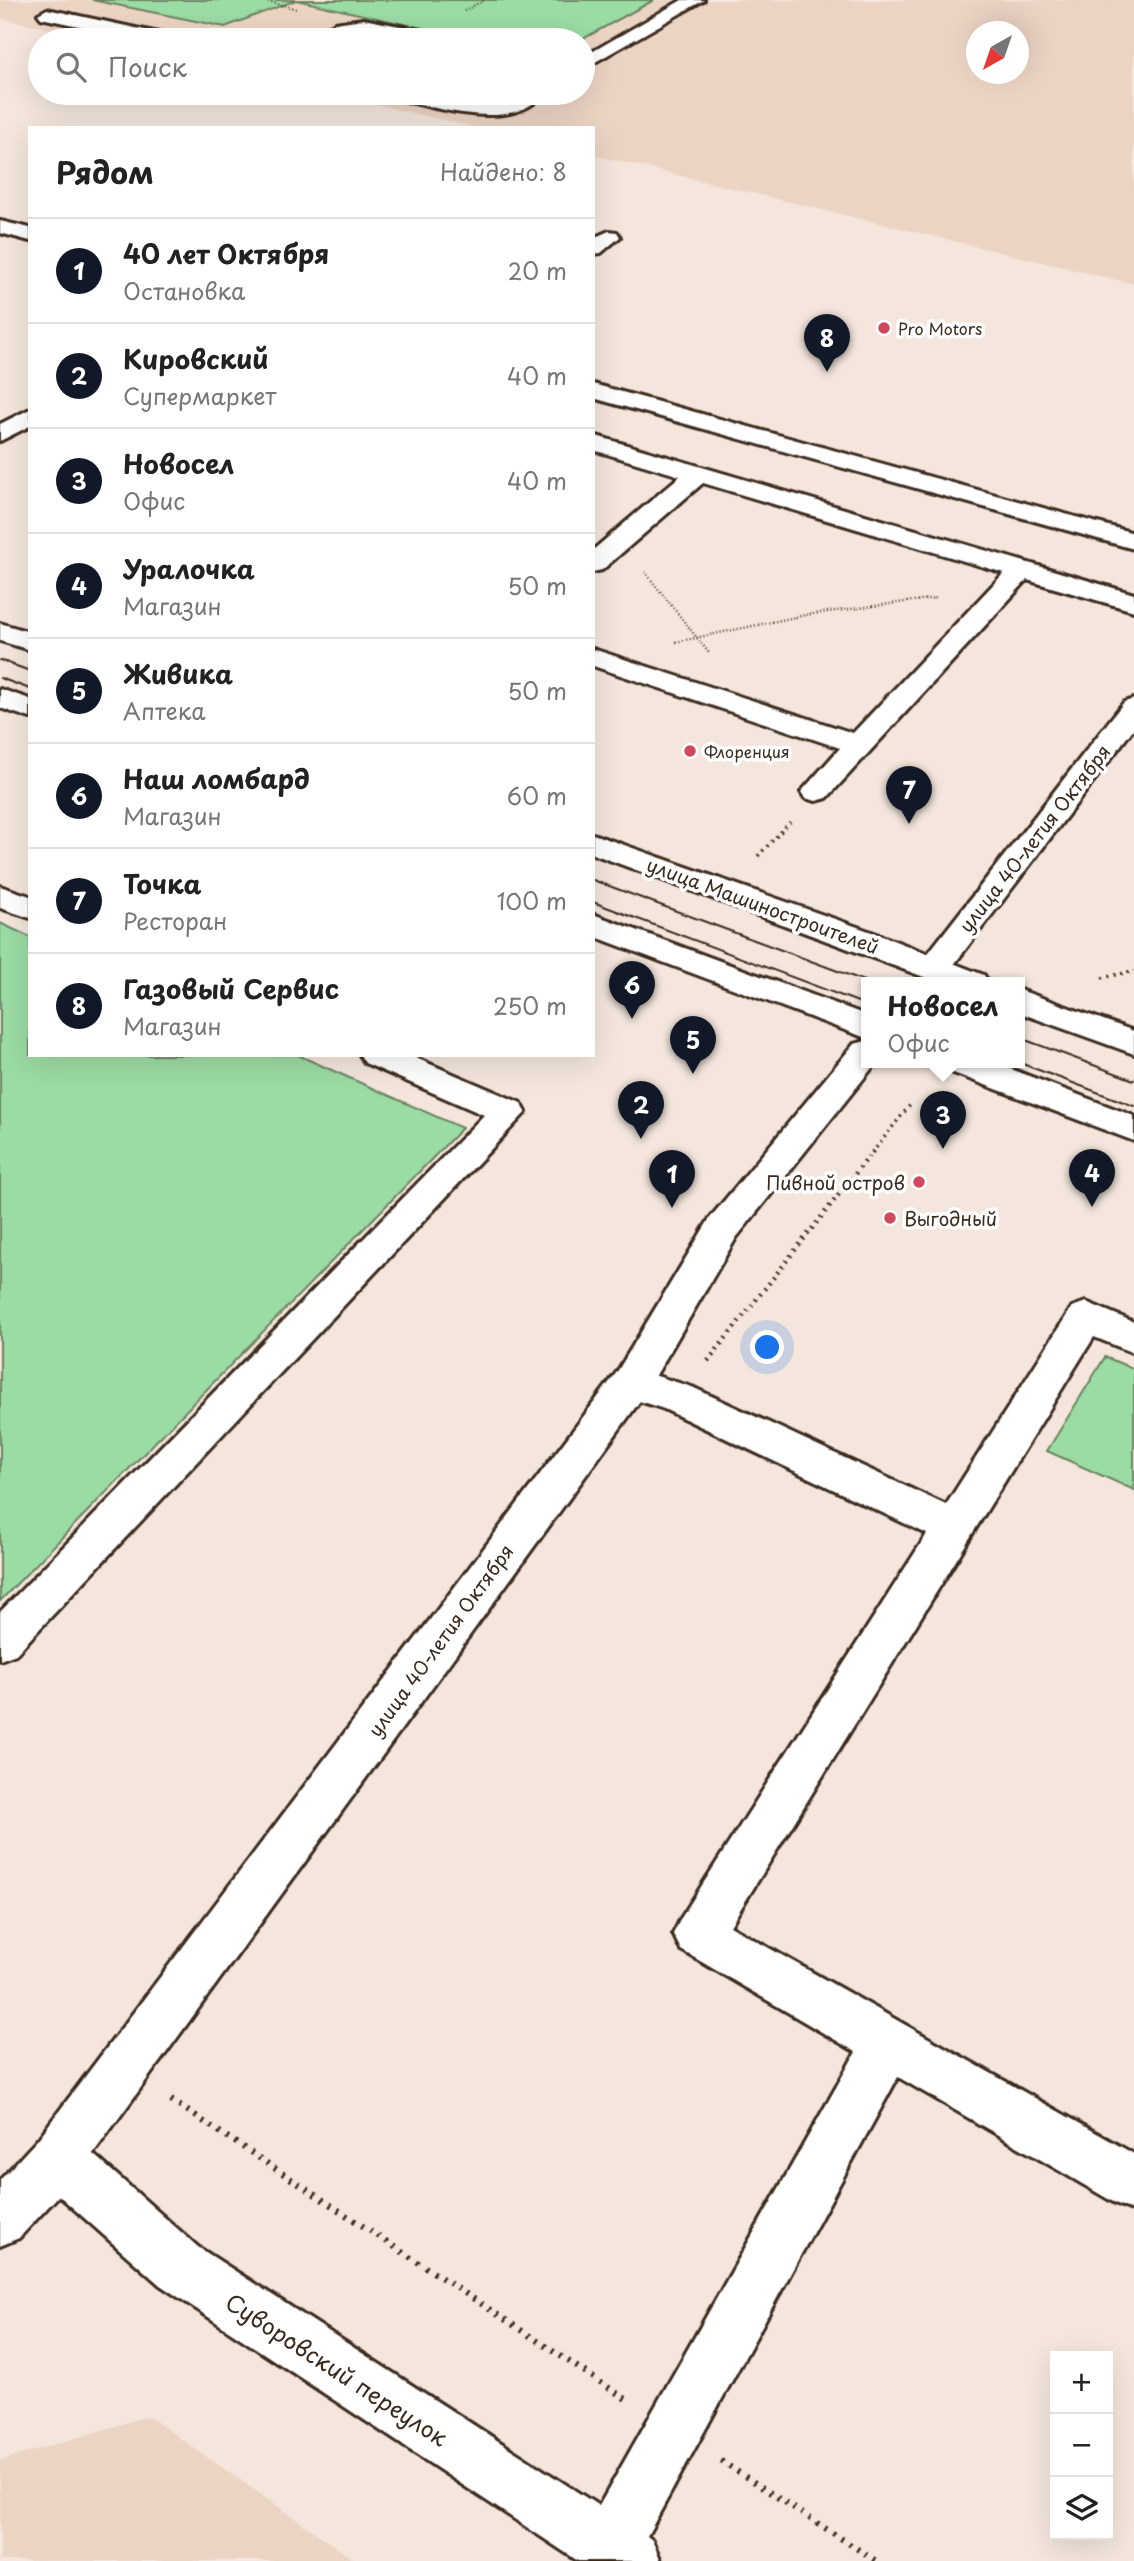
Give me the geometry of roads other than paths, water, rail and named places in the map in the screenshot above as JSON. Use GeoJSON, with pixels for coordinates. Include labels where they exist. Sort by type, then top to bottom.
{"type":"FeatureCollection","features":[{"type":"Feature","properties":{"kind":"main road"},"geometry":{"type":"LineString","coordinates":[[595,57],[695,0]]}},
{"type":"Feature","properties":{"kind":"main road"},"geometry":{"type":"LineString","coordinates":[[47,14],[112,28]]}},
{"type":"Feature","properties":{"kind":"main road"},"geometry":{"type":"LineString","coordinates":[[339,28],[363,24],[384,28]]}},
{"type":"Feature","properties":{"kind":"main road"},"geometry":{"type":"LineString","coordinates":[[452,105],[484,108],[514,105]]}},
{"type":"Feature","properties":{"kind":"main road"},"geometry":{"type":"LineString","coordinates":[[0,227],[28,234]]}},
{"type":"Feature","properties":{"kind":"main road"},"geometry":{"type":"LineString","coordinates":[[595,392],[1134,541]]}},
{"type":"Feature","properties":{"kind":"main road"},"geometry":{"type":"LineString","coordinates":[[0,434],[28,417]]}},
{"type":"Feature","properties":{"kind":"main road"},"geometry":{"type":"LineString","coordinates":[[595,443],[1134,603]]}},
{"type":"Feature","properties":{"kind":"main road"},"geometry":{"type":"LineString","coordinates":[[595,562],[699,473]]}},
{"type":"Feature","properties":{"kind":"main road"},"geometry":{"type":"LineString","coordinates":[[816,792],[1023,569]]}},
{"type":"Feature","properties":{"kind":"main road"},"geometry":{"type":"LineString","coordinates":[[0,631],[28,641]]}},
{"type":"Feature","properties":{"kind":"main road"},"geometry":{"type":"LineString","coordinates":[[597,658],[859,745]]}},
{"type":"Feature","properties":{"kind":"main road"},"geometry":{"type":"LineString","coordinates":[[0,698],[28,708]]}},
{"type":"Feature","properties":{"kind":"main road","name":"улица 40-летия Октября"},"geometry":{"type":"LineString","coordinates":[[928,976],[1134,708]]}},
{"type":"Feature","properties":{"kind":"main road","name":"улица Машиностроителей"},"geometry":{"type":"LineString","coordinates":[[595,844],[928,976]]}},
{"type":"Feature","properties":{"kind":"main road"},"geometry":{"type":"LineString","coordinates":[[0,896],[28,907]]}},
{"type":"Feature","properties":{"kind":"main road"},"geometry":{"type":"LineString","coordinates":[[595,924],[861,1025]]}},
{"type":"Feature","properties":{"kind":"main road"},"geometry":{"type":"LineString","coordinates":[[1025,1003],[1134,1043]]}},
{"type":"Feature","properties":{"kind":"main road"},"geometry":{"type":"LineString","coordinates":[[0,1640],[508,1112],[382,1057]]}},
{"type":"Feature","properties":{"kind":"main road","name":"улица 40-летия Октября"},"geometry":{"type":"LineString","coordinates":[[0,2219],[57,2158],[631,1383],[723,1227],[861,1058]]}},
{"type":"Feature","properties":{"kind":"main road"},"geometry":{"type":"LineString","coordinates":[[973,1068],[1134,1129]]}},
{"type":"Feature","properties":{"kind":"main road"},"geometry":{"type":"LineString","coordinates":[[1134,1338],[1086,1317],[698,1934],[1134,2184]]}},
{"type":"Feature","properties":{"kind":"main road"},"geometry":{"type":"LineString","coordinates":[[631,1383],[678,1398],[954,1528]]}},
{"type":"Feature","properties":{"kind":"main road"},"geometry":{"type":"LineString","coordinates":[[620,2553],[672,2429],[889,2043]]}},
{"type":"Feature","properties":{"kind":"main road","name":"Суворовский переулок"},"geometry":{"type":"LineString","coordinates":[[57,2158],[179,2266],[620,2553]]}},
{"type":"Feature","properties":{"kind":"tram line"},"geometry":{"type":"LineString","coordinates":[[0,660],[28,670]]}},
{"type":"Feature","properties":{"kind":"tram line"},"geometry":{"type":"LineString","coordinates":[[0,678],[28,688]]}},
{"type":"Feature","properties":{"kind":"tram line"},"geometry":{"type":"LineString","coordinates":[[595,881],[861,980]]}},
{"type":"Feature","properties":{"kind":"tram line"},"geometry":{"type":"LineString","coordinates":[[595,903],[861,1003]]}},
{"type":"Feature","properties":{"kind":"tram line"},"geometry":{"type":"LineString","coordinates":[[1025,1040],[1134,1080]]}},
{"type":"Feature","properties":{"kind":"tram line"},"geometry":{"type":"LineString","coordinates":[[1025,1065],[1134,1106]]}},
{"type":"Feature","properties":{"kind":"place","name":"Pro Motors"},"geometry":{"type":"Point","coordinates":[884,328]}},
{"type":"Feature","properties":{"kind":"place","name":"Газовый Сервис"},"geometry":{"type":"Point","coordinates":[827,372]}},
{"type":"Feature","properties":{"kind":"place","name":"Флоренция"},"geometry":{"type":"Point","coordinates":[690,751]}},
{"type":"Feature","properties":{"kind":"place","name":"Точка"},"geometry":{"type":"Point","coordinates":[909,824]}},
{"type":"Feature","properties":{"kind":"place","name":"Наш ломбард"},"geometry":{"type":"Point","coordinates":[632,1019]}},
{"type":"Feature","properties":{"kind":"place","name":"Живика"},"geometry":{"type":"Point","coordinates":[693,1074]}},
{"type":"Feature","properties":{"kind":"place","name":"Кировский"},"geometry":{"type":"Point","coordinates":[641,1139]}},
{"type":"Feature","properties":{"kind":"place","name":"Новосел"},"geometry":{"type":"Point","coordinates":[943,1149]}},
{"type":"Feature","properties":{"kind":"place","name":"Пивной остров"},"geometry":{"type":"Point","coordinates":[919,1182]}},
{"type":"Feature","properties":{"kind":"place","name":"Уралочка"},"geometry":{"type":"Point","coordinates":[1092,1207]}},
{"type":"Feature","properties":{"kind":"place","name":"40 лет Октября"},"geometry":{"type":"Point","coordinates":[672,1208]}},
{"type":"Feature","properties":{"kind":"place","name":"Выгодный"},"geometry":{"type":"Point","coordinates":[890,1218]}}]}
